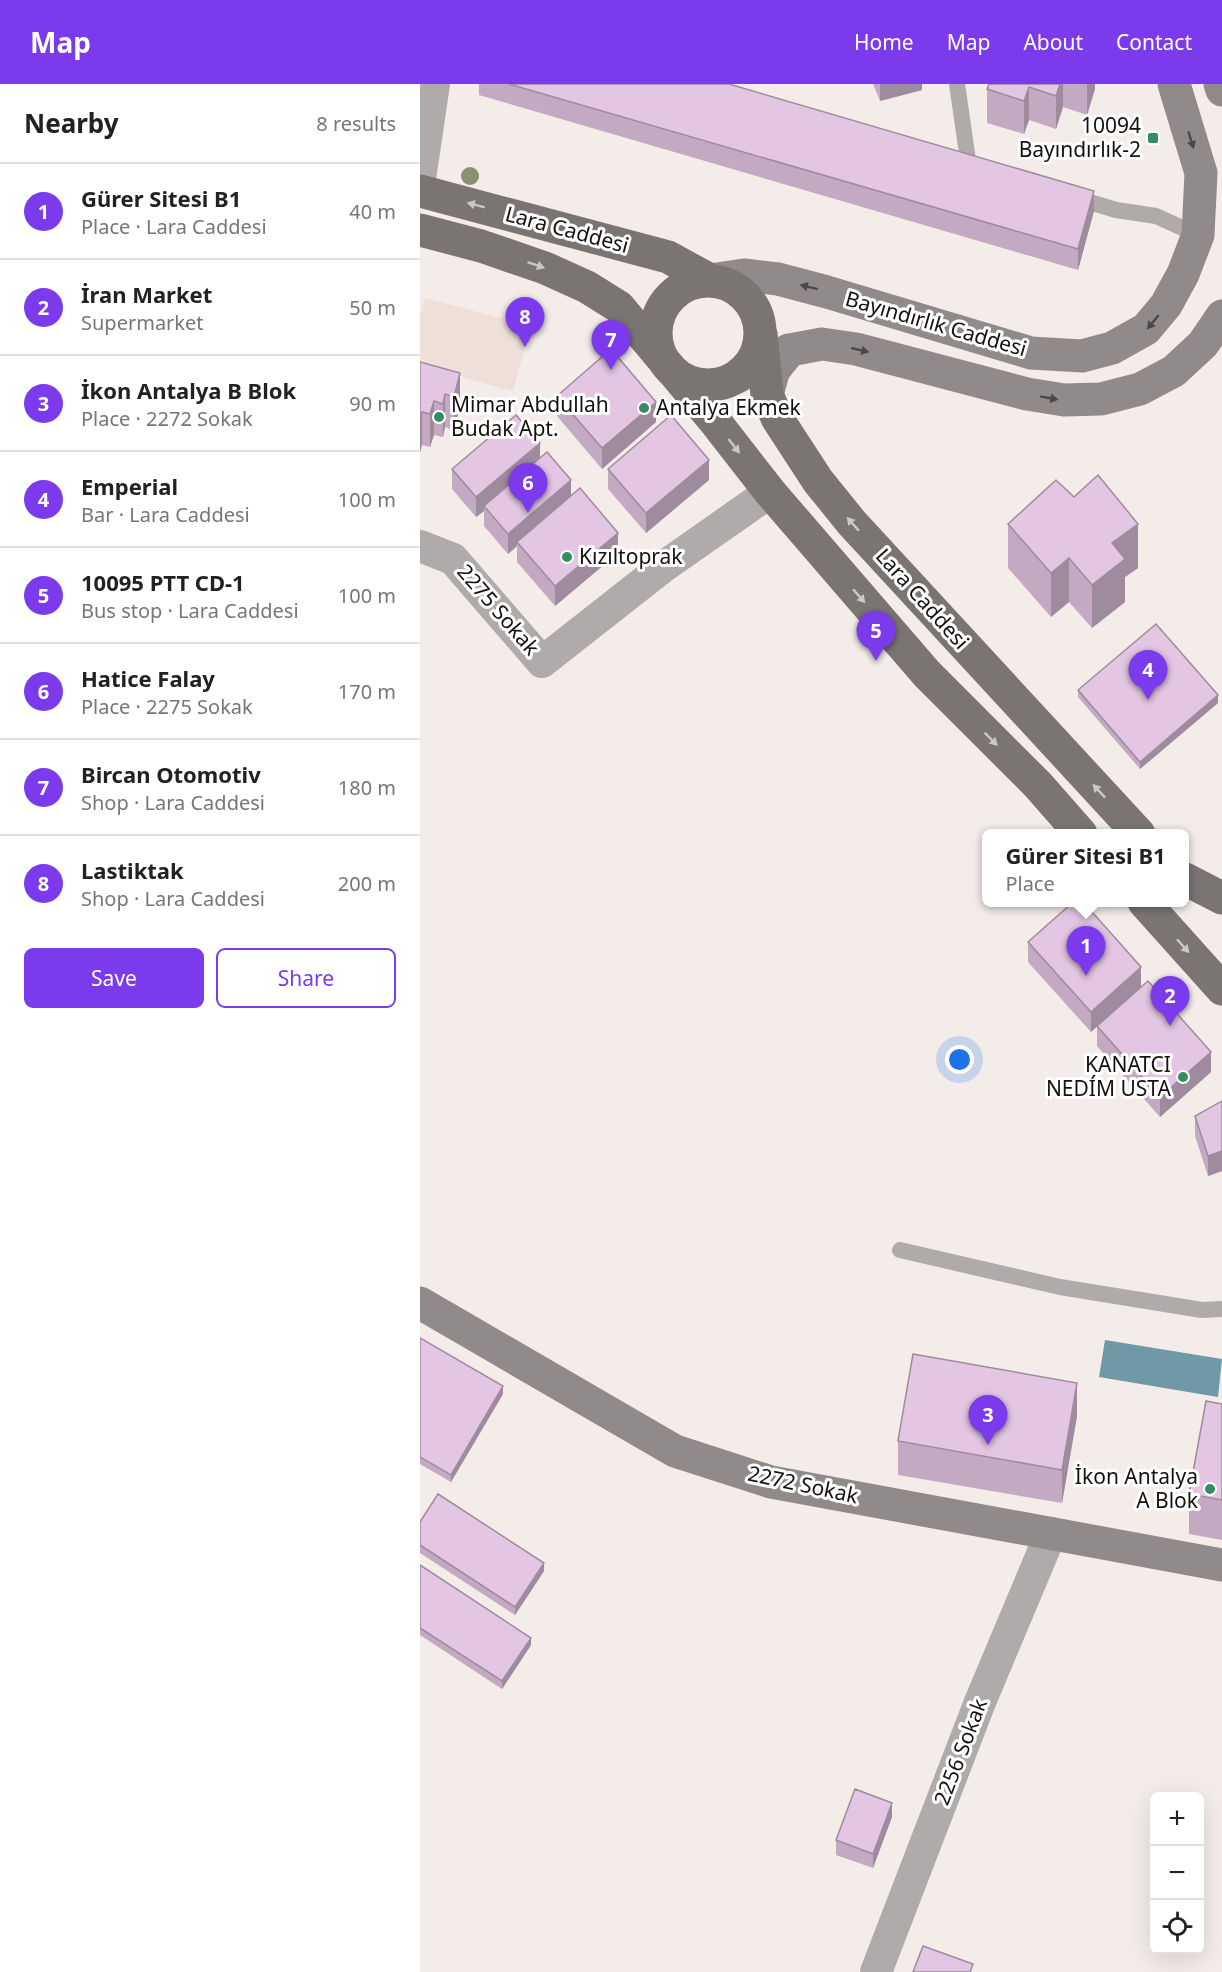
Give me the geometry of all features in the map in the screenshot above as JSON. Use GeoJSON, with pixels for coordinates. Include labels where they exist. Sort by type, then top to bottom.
{"type":"FeatureCollection","features":[{"type":"Feature","properties":{"kind":"main road","name":"Lara Caddesi"},"geometry":{"type":"LineString","coordinates":[[420,191],[668,257],[710,280]]}},
{"type":"Feature","properties":{"kind":"main road"},"geometry":{"type":"LineString","coordinates":[[420,230],[481,246],[545,268],[587,287],[619,307],[717,424],[770,492],[927,674],[1038,785],[1077,829]]}},
{"type":"Feature","properties":{"kind":"main road"},"geometry":{"type":"LineString","coordinates":[[710,280],[730,285],[747,297],[758,314],[764,364],[720,384],[702,386],[685,380],[670,369],[660,355],[656,337],[657,320],[665,303],[677,290],[693,282],[710,280]]}},
{"type":"Feature","properties":{"kind":"main road","name":"Lara Caddesi"},"geometry":{"type":"LineString","coordinates":[[764,364],[777,418],[812,472],[852,523],[1134,829]]}},
{"type":"Feature","properties":{"kind":"main road"},"geometry":{"type":"LineString","coordinates":[[1189,881],[1222,898]]}},
{"type":"Feature","properties":{"kind":"main road"},"geometry":{"type":"LineString","coordinates":[[1148,907],[1222,988]]}},
{"type":"Feature","properties":{"kind":"street"},"geometry":{"type":"LineString","coordinates":[[420,179],[434,84]]}},
{"type":"Feature","properties":{"kind":"street","name":"Bayındırlık Caddesi"},"geometry":{"type":"LineString","coordinates":[[710,280],[744,275],[778,279],[1031,353],[1082,356],[1112,348],[1146,329],[1166,305],[1183,274],[1198,235],[1201,174],[1174,84]]}},
{"type":"Feature","properties":{"kind":"street"},"geometry":{"type":"LineString","coordinates":[[1220,84],[1222,90]]}},
{"type":"Feature","properties":{"kind":"street"},"geometry":{"type":"LineString","coordinates":[[668,257],[744,275]]}},
{"type":"Feature","properties":{"kind":"street","name":"Bayındırlık Caddesi"},"geometry":{"type":"LineString","coordinates":[[764,364],[822,344],[856,349],[1027,394],[1064,400],[1101,399],[1140,389],[1174,370],[1203,344],[1222,316]]}},
{"type":"Feature","properties":{"kind":"street","name":"2275 Sokak"},"geometry":{"type":"LineString","coordinates":[[420,546],[453,559],[542,662],[663,567],[770,492]]}},
{"type":"Feature","properties":{"kind":"street","name":"2272 Sokak"},"geometry":{"type":"LineString","coordinates":[[420,1303],[675,1451],[771,1482],[1222,1564]]}},
{"type":"Feature","properties":{"kind":"street","name":"2256 Sokak"},"geometry":{"type":"LineString","coordinates":[[876,1972],[980,1702],[1051,1533]]}},
{"type":"Feature","properties":{"kind":"lane"},"geometry":{"type":"LineString","coordinates":[[947,161],[975,169],[957,84]]}},
{"type":"Feature","properties":{"kind":"lane"},"geometry":{"type":"LineString","coordinates":[[1060,194],[1116,210],[1156,216],[1198,235]]}},
{"type":"Feature","properties":{"kind":"lane"},"geometry":{"type":"LineString","coordinates":[[900,1250],[1060,1287],[1202,1310],[1222,1309]]}},
{"type":"Feature","properties":{"kind":"shaded area"},"geometry":{"type":"Polygon","coordinates":[[[425,298],[531,326],[513,391],[420,365],[420,317],[425,298]]]}},
{"type":"Feature","properties":{"kind":"water"},"geometry":{"type":"Polygon","coordinates":[[[1105,1340],[1222,1359],[1218,1397],[1099,1377],[1105,1340]]]}},
{"type":"Feature","properties":{"kind":"building"},"geometry":{"type":"Polygon","coordinates":[[[509,84],[729,84],[1094,191],[1078,249],[509,84]]]}},
{"type":"Feature","properties":{"kind":"building"},"geometry":{"type":"Polygon","coordinates":[[[989,84],[1060,84],[1056,96],[1029,87],[1024,101],[987,89],[989,84]]]}},
{"type":"Feature","properties":{"kind":"building"},"geometry":{"type":"Polygon","coordinates":[[[611,349],[656,402],[602,448],[557,396],[611,349]]]}},
{"type":"Feature","properties":{"kind":"building"},"geometry":{"type":"Polygon","coordinates":[[[420,362],[460,373],[454,397],[445,394],[443,404],[434,401],[430,414],[422,412],[420,420],[420,362]]]}},
{"type":"Feature","properties":{"kind":"building"},"geometry":{"type":"Polygon","coordinates":[[[516,415],[540,443],[476,497],[452,469],[516,415]]]}},
{"type":"Feature","properties":{"kind":"building","name":"Kızıltoprak"},"geometry":{"type":"Polygon","coordinates":[[[671,415],[709,460],[646,513],[608,469],[671,415]]]}},
{"type":"Feature","properties":{"kind":"building"},"geometry":{"type":"Polygon","coordinates":[[[547,452],[571,480],[508,534],[484,506],[547,452]]]}},
{"type":"Feature","properties":{"kind":"building"},"geometry":{"type":"Polygon","coordinates":[[[1098,475],[1138,524],[1112,543],[1125,559],[1092,585],[1069,558],[1051,573],[1008,524],[1056,480],[1074,497],[1098,475]]]}},
{"type":"Feature","properties":{"kind":"building","name":"Kızıltoprak"},"geometry":{"type":"Polygon","coordinates":[[[580,488],[618,533],[555,586],[517,542],[580,488]]]}},
{"type":"Feature","properties":{"kind":"building"},"geometry":{"type":"Polygon","coordinates":[[[1156,624],[1218,695],[1140,762],[1078,690],[1156,624]]]}},
{"type":"Feature","properties":{"kind":"building"},"geometry":{"type":"Polygon","coordinates":[[[1067,907],[1088,907],[1141,967],[1091,1012],[1028,942],[1067,907]]]}},
{"type":"Feature","properties":{"kind":"building"},"geometry":{"type":"Polygon","coordinates":[[[1148,981],[1211,1052],[1160,1097],[1097,1026],[1148,981]]]}},
{"type":"Feature","properties":{"kind":"building"},"geometry":{"type":"Polygon","coordinates":[[[1222,1101],[1222,1151],[1208,1156],[1195,1116],[1222,1101]]]}},
{"type":"Feature","properties":{"kind":"building"},"geometry":{"type":"Polygon","coordinates":[[[420,1338],[503,1386],[451,1475],[420,1457],[420,1338]]]}},
{"type":"Feature","properties":{"kind":"building"},"geometry":{"type":"Polygon","coordinates":[[[913,1354],[1077,1383],[1062,1470],[898,1441],[913,1354]]]}},
{"type":"Feature","properties":{"kind":"building"},"geometry":{"type":"Polygon","coordinates":[[[1206,1401],[1222,1404],[1222,1500],[1189,1494],[1206,1401]]]}},
{"type":"Feature","properties":{"kind":"building"},"geometry":{"type":"Polygon","coordinates":[[[438,1494],[544,1563],[515,1607],[420,1545],[420,1522],[438,1494]]]}},
{"type":"Feature","properties":{"kind":"building"},"geometry":{"type":"Polygon","coordinates":[[[420,1565],[531,1638],[502,1681],[420,1628],[420,1565]]]}},
{"type":"Feature","properties":{"kind":"building"},"geometry":{"type":"Polygon","coordinates":[[[855,1789],[892,1803],[873,1854],[836,1840],[855,1789]]]}},
{"type":"Feature","properties":{"kind":"building"},"geometry":{"type":"Polygon","coordinates":[[[923,1946],[973,1964],[970,1972],[913,1972],[923,1946]]]}},
{"type":"Feature","properties":{"kind":"place","name":"10094 Bayındırlık-2"},"geometry":{"type":"Point","coordinates":[1153,138]}},
{"type":"Feature","properties":{"kind":"place","name":"Lastiktak"},"geometry":{"type":"Point","coordinates":[525,347]}},
{"type":"Feature","properties":{"kind":"place","name":"Bircan Otomotiv"},"geometry":{"type":"Point","coordinates":[611,370]}},
{"type":"Feature","properties":{"kind":"place","name":"Antalya Ekmek"},"geometry":{"type":"Point","coordinates":[644,408]}},
{"type":"Feature","properties":{"kind":"place","name":"Mimar Abdullah Budak Apt."},"geometry":{"type":"Point","coordinates":[439,417]}},
{"type":"Feature","properties":{"kind":"place","name":"Hatice Falay"},"geometry":{"type":"Point","coordinates":[528,513]}},
{"type":"Feature","properties":{"kind":"place","name":"Kızıltoprak"},"geometry":{"type":"Point","coordinates":[567,557]}},
{"type":"Feature","properties":{"kind":"place","name":"10095 PTT CD-1"},"geometry":{"type":"Point","coordinates":[876,661]}},
{"type":"Feature","properties":{"kind":"place","name":"Emperial"},"geometry":{"type":"Point","coordinates":[1148,700]}},
{"type":"Feature","properties":{"kind":"place","name":"Gürer Sitesi B1"},"geometry":{"type":"Point","coordinates":[1086,976]}},
{"type":"Feature","properties":{"kind":"place","name":"İran Market"},"geometry":{"type":"Point","coordinates":[1170,1026]}},
{"type":"Feature","properties":{"kind":"place","name":"KANATCI NEDÍM USTA"},"geometry":{"type":"Point","coordinates":[1183,1077]}},
{"type":"Feature","properties":{"kind":"place","name":"İkon Antalya B Blok"},"geometry":{"type":"Point","coordinates":[988,1445]}},
{"type":"Feature","properties":{"kind":"place","name":"İkon Antalya A Blok"},"geometry":{"type":"Point","coordinates":[1210,1489]}}]}
